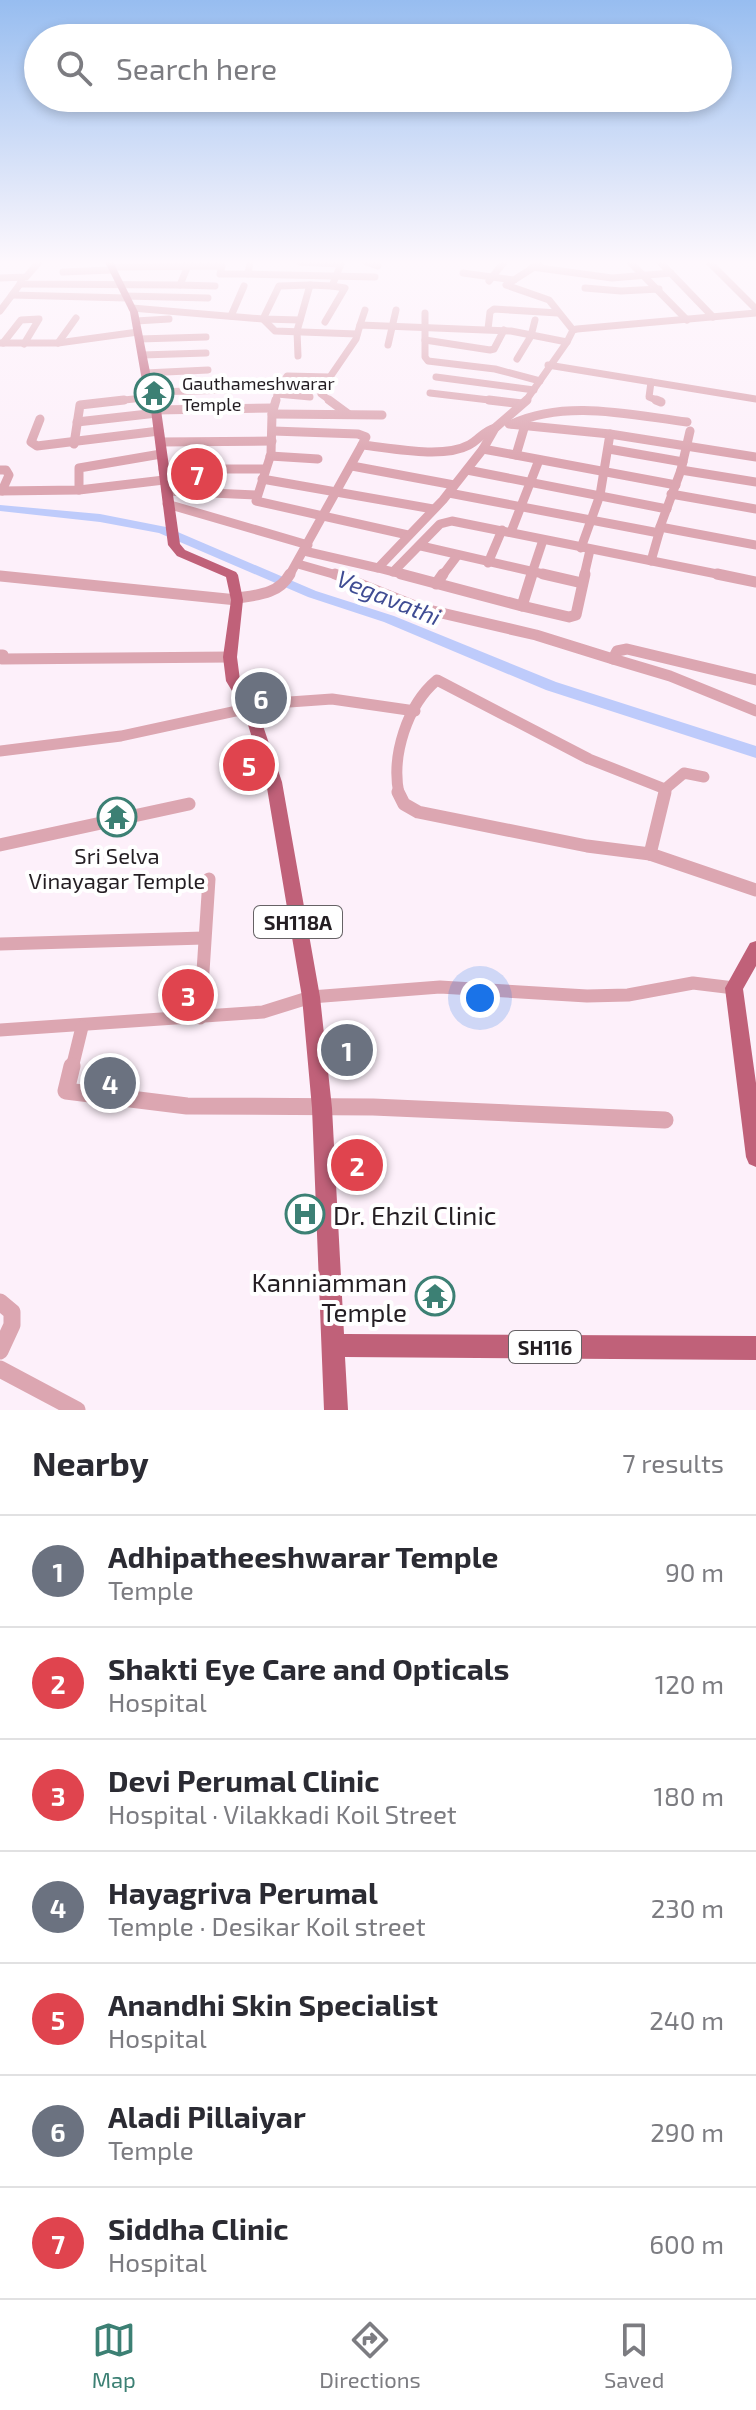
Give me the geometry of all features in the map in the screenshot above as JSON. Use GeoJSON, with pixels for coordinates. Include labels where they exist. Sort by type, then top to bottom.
{"type":"FeatureCollection","features":[{"type":"Feature","properties":{"kind":"main road"},"geometry":{"type":"LineString","coordinates":[[137,328],[150,394],[157,411],[174,545],[181,553],[232,575],[237,599]]}},
{"type":"Feature","properties":{"kind":"main road","name":"SH118A"},"geometry":{"type":"LineString","coordinates":[[237,599],[230,657],[233,681],[249,706],[274,782],[311,997],[322,1108],[335,1345]]}},
{"type":"Feature","properties":{"kind":"main road"},"geometry":{"type":"LineString","coordinates":[[756,949],[734,988],[751,1087],[756,1157]]}},
{"type":"Feature","properties":{"kind":"main road"},"geometry":{"type":"LineString","coordinates":[[335,1345],[336,1410]]}},
{"type":"Feature","properties":{"kind":"main road","name":"SH116"},"geometry":{"type":"LineString","coordinates":[[335,1345],[756,1348]]}},
{"type":"Feature","properties":{"kind":"street"},"geometry":{"type":"LineString","coordinates":[[24,344],[34,328]]}},
{"type":"Feature","properties":{"kind":"street"},"geometry":{"type":"LineString","coordinates":[[58,343],[69,328]]}},
{"type":"Feature","properties":{"kind":"street"},"geometry":{"type":"LineString","coordinates":[[2,343],[58,343],[146,328]]}},
{"type":"Feature","properties":{"kind":"street"},"geometry":{"type":"LineString","coordinates":[[272,328],[275,331],[357,334]]}},
{"type":"Feature","properties":{"kind":"street"},"geometry":{"type":"LineString","coordinates":[[298,328],[298,356]]}},
{"type":"Feature","properties":{"kind":"street"},"geometry":{"type":"LineString","coordinates":[[349,414],[321,394],[359,328]]}},
{"type":"Feature","properties":{"kind":"street"},"geometry":{"type":"LineString","coordinates":[[388,345],[392,328]]}},
{"type":"Feature","properties":{"kind":"street"},"geometry":{"type":"LineString","coordinates":[[425,328],[428,361],[495,369],[540,381]]}},
{"type":"Feature","properties":{"kind":"street"},"geometry":{"type":"LineString","coordinates":[[463,328],[504,330],[567,342]]}},
{"type":"Feature","properties":{"kind":"street"},"geometry":{"type":"LineString","coordinates":[[517,359],[533,328]]}},
{"type":"Feature","properties":{"kind":"street"},"geometry":{"type":"LineString","coordinates":[[378,568],[452,489],[498,425],[534,390],[573,330],[598,328]]}},
{"type":"Feature","properties":{"kind":"street"},"geometry":{"type":"LineString","coordinates":[[425,340],[490,350],[494,349],[504,330]]}},
{"type":"Feature","properties":{"kind":"street"},"geometry":{"type":"LineString","coordinates":[[138,331],[206,337]]}},
{"type":"Feature","properties":{"kind":"street"},"geometry":{"type":"LineString","coordinates":[[142,355],[206,353]]}},
{"type":"Feature","properties":{"kind":"street"},"geometry":{"type":"LineString","coordinates":[[548,365],[756,399]]}},
{"type":"Feature","properties":{"kind":"street"},"geometry":{"type":"LineString","coordinates":[[145,373],[208,370]]}},
{"type":"Feature","properties":{"kind":"street"},"geometry":{"type":"LineString","coordinates":[[330,377],[287,376],[278,392],[273,411],[270,456],[255,499],[259,503],[408,535]]}},
{"type":"Feature","properties":{"kind":"street"},"geometry":{"type":"LineString","coordinates":[[436,377],[534,390]]}},
{"type":"Feature","properties":{"kind":"street"},"geometry":{"type":"LineString","coordinates":[[651,382],[649,397],[661,402]]}},
{"type":"Feature","properties":{"kind":"street"},"geometry":{"type":"LineString","coordinates":[[74,444],[78,407],[83,404],[150,394],[278,392],[310,397]]}},
{"type":"Feature","properties":{"kind":"street"},"geometry":{"type":"LineString","coordinates":[[430,393],[522,404]]}},
{"type":"Feature","properties":{"kind":"street"},"geometry":{"type":"LineString","coordinates":[[77,422],[157,411],[382,415]]}},
{"type":"Feature","properties":{"kind":"street"},"geometry":{"type":"LineString","coordinates":[[512,424],[532,414],[558,411],[689,427],[688,445],[651,561]]}},
{"type":"Feature","properties":{"kind":"street"},"geometry":{"type":"LineString","coordinates":[[0,576],[237,599],[264,594],[284,585],[366,437],[358,434],[160,437],[32,444],[40,419]]}},
{"type":"Feature","properties":{"kind":"street"},"geometry":{"type":"LineString","coordinates":[[362,445],[413,450],[463,448],[472,444],[482,431],[512,424],[610,434],[756,457]]}},
{"type":"Feature","properties":{"kind":"street"},"geometry":{"type":"LineString","coordinates":[[516,455],[525,425]]}},
{"type":"Feature","properties":{"kind":"street"},"geometry":{"type":"LineString","coordinates":[[167,504],[306,548],[573,617],[576,615],[586,549],[605,472],[610,434]]}},
{"type":"Feature","properties":{"kind":"street"},"geometry":{"type":"LineString","coordinates":[[483,449],[605,472],[756,509]]}},
{"type":"Feature","properties":{"kind":"street"},"geometry":{"type":"LineString","coordinates":[[609,449],[756,482]]}},
{"type":"Feature","properties":{"kind":"street"},"geometry":{"type":"LineString","coordinates":[[79,490],[79,468],[161,454]]}},
{"type":"Feature","properties":{"kind":"street"},"geometry":{"type":"LineString","coordinates":[[270,456],[318,459]]}},
{"type":"Feature","properties":{"kind":"street"},"geometry":{"type":"LineString","coordinates":[[488,563],[523,507],[539,460]]}},
{"type":"Feature","properties":{"kind":"street"},"geometry":{"type":"LineString","coordinates":[[352,466],[523,507],[756,545]]}},
{"type":"Feature","properties":{"kind":"street"},"geometry":{"type":"LineString","coordinates":[[0,470],[6,470],[9,475],[1,491],[79,490],[164,480],[264,474],[433,509]]}},
{"type":"Feature","properties":{"kind":"street"},"geometry":{"type":"LineString","coordinates":[[467,470],[667,509]]}},
{"type":"Feature","properties":{"kind":"street"},"geometry":{"type":"LineString","coordinates":[[164,480],[212,494],[256,495]]}},
{"type":"Feature","properties":{"kind":"street"},"geometry":{"type":"LineString","coordinates":[[393,572],[445,522],[506,531],[756,582]]}},
{"type":"Feature","properties":{"kind":"street"},"geometry":{"type":"LineString","coordinates":[[522,606],[535,574],[543,540]]}},
{"type":"Feature","properties":{"kind":"street"},"geometry":{"type":"LineString","coordinates":[[421,546],[582,583]]}},
{"type":"Feature","properties":{"kind":"street"},"geometry":{"type":"LineString","coordinates":[[436,584],[457,556]]}},
{"type":"Feature","properties":{"kind":"street"},"geometry":{"type":"LineString","coordinates":[[296,566],[404,600],[420,608],[536,635],[670,676],[756,711]]}},
{"type":"Feature","properties":{"kind":"street"},"geometry":{"type":"LineString","coordinates":[[613,659],[617,651],[627,649],[756,680]]}},
{"type":"Feature","properties":{"kind":"street"},"geometry":{"type":"LineString","coordinates":[[1,660],[230,657]]}},
{"type":"Feature","properties":{"kind":"street"},"geometry":{"type":"LineString","coordinates":[[665,789],[589,759],[437,680],[428,685],[402,738],[395,773],[399,797],[405,806],[418,812],[587,846],[650,854],[756,890]]}},
{"type":"Feature","properties":{"kind":"street"},"geometry":{"type":"LineString","coordinates":[[0,751],[135,733],[249,706],[325,696],[352,698],[415,711]]}},
{"type":"Feature","properties":{"kind":"street"},"geometry":{"type":"LineString","coordinates":[[650,854],[665,800],[665,789],[684,773],[704,777]]}},
{"type":"Feature","properties":{"kind":"street"},"geometry":{"type":"LineString","coordinates":[[0,845],[189,804]]}},
{"type":"Feature","properties":{"kind":"street"},"geometry":{"type":"LineString","coordinates":[[200,1018],[209,879]]}},
{"type":"Feature","properties":{"kind":"street"},"geometry":{"type":"LineString","coordinates":[[0,944],[204,938]]}},
{"type":"Feature","properties":{"kind":"street"},"geometry":{"type":"LineString","coordinates":[[0,1030],[82,1027],[263,1012],[311,997],[440,987],[587,996],[628,995],[693,983],[734,988]]}},
{"type":"Feature","properties":{"kind":"street"},"geometry":{"type":"LineString","coordinates":[[82,1027],[66,1091],[187,1106],[373,1107],[665,1120]]}},
{"type":"Feature","properties":{"kind":"street"},"geometry":{"type":"LineString","coordinates":[[0,1302],[12,1312],[12,1325],[0,1351]]}},
{"type":"Feature","properties":{"kind":"street"},"geometry":{"type":"LineString","coordinates":[[0,1369],[77,1410]]}},
{"type":"Feature","properties":{"kind":"waterway","name":"Vegavathi"},"geometry":{"type":"LineString","coordinates":[[0,508],[100,518],[162,530],[312,594],[389,619],[551,686],[756,752]]}},
{"type":"Feature","properties":{"kind":"place","name":"Gauthameshwarar Temple"},"geometry":{"type":"Point","coordinates":[154,393]}},
{"type":"Feature","properties":{"kind":"place","name":"Siddha Clinic"},"geometry":{"type":"Point","coordinates":[197,474]}},
{"type":"Feature","properties":{"kind":"place","name":"Aladi Pillaiyar"},"geometry":{"type":"Point","coordinates":[261,698]}},
{"type":"Feature","properties":{"kind":"place","name":"Anandhi Skin Specialist"},"geometry":{"type":"Point","coordinates":[249,765]}},
{"type":"Feature","properties":{"kind":"place","name":"Sri Selva Vinayagar Temple"},"geometry":{"type":"Point","coordinates":[117,817]}},
{"type":"Feature","properties":{"kind":"place","name":"Devi Perumal Clinic"},"geometry":{"type":"Point","coordinates":[188,995]}},
{"type":"Feature","properties":{"kind":"place","name":"Adhipatheeshwarar Temple"},"geometry":{"type":"Point","coordinates":[347,1050]}},
{"type":"Feature","properties":{"kind":"place","name":"Hayagriva Perumal"},"geometry":{"type":"Point","coordinates":[110,1083]}},
{"type":"Feature","properties":{"kind":"place","name":"Shakti Eye Care and Opticals"},"geometry":{"type":"Point","coordinates":[357,1165]}},
{"type":"Feature","properties":{"kind":"place","name":"Dr. Ehzil Clinic"},"geometry":{"type":"Point","coordinates":[305,1214]}},
{"type":"Feature","properties":{"kind":"place","name":"Kanniamman Temple"},"geometry":{"type":"Point","coordinates":[435,1296]}}]}
